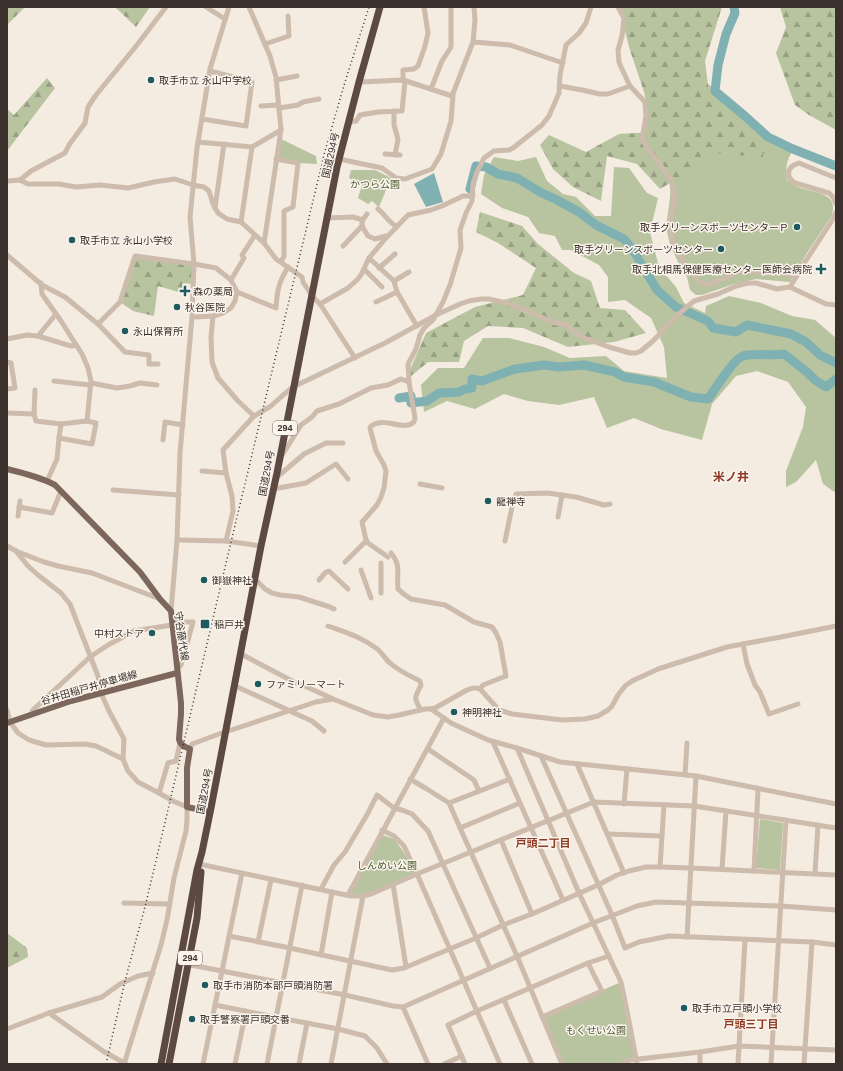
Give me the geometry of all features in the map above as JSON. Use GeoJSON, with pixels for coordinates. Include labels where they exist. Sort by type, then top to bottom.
{"type":"FeatureCollection","features":[{"type":"Feature","properties":{"kind":"highway","name":"国道294号"},"geometry":{"type":"LineString","coordinates":[[162,1064],[261,546],[274,489],[327,218],[339,160],[380,7]]}},
{"type":"Feature","properties":{"kind":"highway","name":"国道294号"},"geometry":{"type":"LineString","coordinates":[[169,1064],[197,918],[200,864]]}},
{"type":"Feature","properties":{"kind":"main road","name":"守谷藤代線"},"geometry":{"type":"LineString","coordinates":[[7,469],[23,472],[47,480],[55,485],[140,572],[171,611],[181,703],[180,742]]}},
{"type":"Feature","properties":{"kind":"main road","name":"谷井田稲戸井停車場線"},"geometry":{"type":"LineString","coordinates":[[9,723],[71,701],[177,671]]}},
{"type":"Feature","properties":{"kind":"main road"},"geometry":{"type":"LineString","coordinates":[[180,742],[183,746],[190,749],[187,768],[187,807],[210,812]]}},
{"type":"Feature","properties":{"kind":"street"},"geometry":{"type":"LineString","coordinates":[[20,180],[31,171],[65,152],[68,145],[85,123],[88,107],[96,95],[166,7]]}},
{"type":"Feature","properties":{"kind":"street"},"geometry":{"type":"LineString","coordinates":[[206,7],[225,19]]}},
{"type":"Feature","properties":{"kind":"street"},"geometry":{"type":"LineString","coordinates":[[171,611],[177,540],[182,425],[192,317],[194,264],[190,217],[193,185],[198,142],[210,71],[229,7]]}},
{"type":"Feature","properties":{"kind":"street"},"geometry":{"type":"LineString","coordinates":[[249,7],[270,56],[276,80],[279,107],[280,130],[264,243]]}},
{"type":"Feature","properties":{"kind":"street"},"geometry":{"type":"LineString","coordinates":[[349,122],[356,121],[360,115],[378,112],[402,111],[404,80],[403,70],[414,69],[418,66],[428,33],[424,7]]}},
{"type":"Feature","properties":{"kind":"street"},"geometry":{"type":"LineString","coordinates":[[431,89],[442,61],[451,47],[451,7]]}},
{"type":"Feature","properties":{"kind":"street"},"geometry":{"type":"LineString","coordinates":[[339,160],[382,168],[396,178],[405,179],[432,169],[441,154],[451,121],[453,95],[473,42],[475,20],[474,7]]}},
{"type":"Feature","properties":{"kind":"street"},"geometry":{"type":"LineString","coordinates":[[241,654],[294,682],[373,715],[380,716],[399,715],[431,709],[442,705],[472,688],[480,688],[483,685],[506,676],[500,642],[492,627],[474,622],[445,605],[411,599],[401,593],[398,589],[397,560],[390,555],[371,547],[366,541],[362,522],[377,506],[384,488],[386,472],[376,451],[370,428],[373,424],[377,423],[388,422],[398,426],[407,426],[414,422],[415,418],[409,382],[408,364],[416,349],[420,335],[424,328],[433,320],[443,302],[456,267],[461,248],[460,230],[472,201],[473,184],[477,172],[484,158],[494,151],[509,150],[513,148],[542,125],[549,116],[560,93],[560,75],[566,44],[579,33],[586,23],[591,7]]}},
{"type":"Feature","properties":{"kind":"street"},"geometry":{"type":"LineString","coordinates":[[618,7],[624,18],[618,57],[630,86],[645,102],[646,116],[642,140],[671,180],[675,199],[670,220],[672,238],[679,254],[691,272],[699,282],[705,284],[710,284],[742,271],[797,275]]}},
{"type":"Feature","properties":{"kind":"street"},"geometry":{"type":"LineString","coordinates":[[265,44],[289,36],[288,16]]}},
{"type":"Feature","properties":{"kind":"street"},"geometry":{"type":"LineString","coordinates":[[473,42],[510,45],[563,63]]}},
{"type":"Feature","properties":{"kind":"street"},"geometry":{"type":"LineString","coordinates":[[202,119],[246,126],[252,82],[210,71]]}},
{"type":"Feature","properties":{"kind":"street"},"geometry":{"type":"LineString","coordinates":[[276,80],[297,76]]}},
{"type":"Feature","properties":{"kind":"street"},"geometry":{"type":"LineString","coordinates":[[359,82],[404,80],[452,96],[453,95]]}},
{"type":"Feature","properties":{"kind":"street"},"geometry":{"type":"LineString","coordinates":[[560,86],[600,94],[608,94],[630,86]]}},
{"type":"Feature","properties":{"kind":"street"},"geometry":{"type":"LineString","coordinates":[[261,106],[279,107],[298,105],[303,102],[319,99]]}},
{"type":"Feature","properties":{"kind":"street"},"geometry":{"type":"LineString","coordinates":[[385,154],[397,155],[398,139],[394,125],[394,111]]}},
{"type":"Feature","properties":{"kind":"street"},"geometry":{"type":"LineString","coordinates":[[198,142],[252,146],[280,130]]}},
{"type":"Feature","properties":{"kind":"street"},"geometry":{"type":"LineString","coordinates":[[215,208],[224,144]]}},
{"type":"Feature","properties":{"kind":"street"},"geometry":{"type":"LineString","coordinates":[[241,222],[252,146]]}},
{"type":"Feature","properties":{"kind":"street"},"geometry":{"type":"LineString","coordinates":[[276,159],[298,162],[293,207],[284,211],[284,256],[281,262]]}},
{"type":"Feature","properties":{"kind":"street"},"geometry":{"type":"LineString","coordinates":[[836,178],[799,163],[791,167],[789,171],[789,178],[795,183],[829,193],[833,197],[836,204]]}},
{"type":"Feature","properties":{"kind":"street"},"geometry":{"type":"LineString","coordinates":[[7,181],[20,180],[28,184],[59,184],[76,188],[100,185],[128,188],[154,182],[175,180],[204,187],[209,191],[213,204],[218,213],[227,219],[241,222],[264,243],[276,259],[302,277],[312,296],[320,304],[355,358]]}},
{"type":"Feature","properties":{"kind":"street"},"geometry":{"type":"LineString","coordinates":[[320,304],[348,288],[357,280],[369,258],[387,236],[408,216],[442,206],[463,196],[473,195]]}},
{"type":"Feature","properties":{"kind":"street"},"geometry":{"type":"LineString","coordinates":[[378,209],[383,212],[392,225],[397,226]]}},
{"type":"Feature","properties":{"kind":"street"},"geometry":{"type":"LineString","coordinates":[[790,287],[836,212]]}},
{"type":"Feature","properties":{"kind":"street"},"geometry":{"type":"LineString","coordinates":[[343,246],[362,226],[362,221],[367,214]]}},
{"type":"Feature","properties":{"kind":"street"},"geometry":{"type":"LineString","coordinates":[[327,218],[353,217],[363,220]]}},
{"type":"Feature","properties":{"kind":"street"},"geometry":{"type":"LineString","coordinates":[[362,226],[368,236],[375,239],[387,236]]}},
{"type":"Feature","properties":{"kind":"street"},"geometry":{"type":"LineString","coordinates":[[231,280],[244,258],[242,256],[254,235]]}},
{"type":"Feature","properties":{"kind":"street"},"geometry":{"type":"LineString","coordinates":[[379,268],[395,254]]}},
{"type":"Feature","properties":{"kind":"street"},"geometry":{"type":"LineString","coordinates":[[7,255],[41,283],[65,296],[98,324],[125,352],[149,355],[149,364],[158,364]]}},
{"type":"Feature","properties":{"kind":"street"},"geometry":{"type":"LineString","coordinates":[[98,324],[120,302],[135,256],[216,268],[231,280],[237,292],[235,301],[231,308],[223,313],[213,316],[195,317]]}},
{"type":"Feature","properties":{"kind":"street"},"geometry":{"type":"LineString","coordinates":[[369,258],[394,281],[397,292],[417,326]]}},
{"type":"Feature","properties":{"kind":"street"},"geometry":{"type":"LineString","coordinates":[[237,292],[276,308],[277,292],[282,276],[288,267]]}},
{"type":"Feature","properties":{"kind":"street"},"geometry":{"type":"LineString","coordinates":[[364,269],[382,288]]}},
{"type":"Feature","properties":{"kind":"street"},"geometry":{"type":"LineString","coordinates":[[394,281],[409,272]]}},
{"type":"Feature","properties":{"kind":"street"},"geometry":{"type":"LineString","coordinates":[[41,283],[42,294],[82,354],[88,368],[90,384],[87,421]]}},
{"type":"Feature","properties":{"kind":"street"},"geometry":{"type":"LineString","coordinates":[[226,541],[232,511],[232,496],[226,473],[223,450],[254,416],[271,406],[293,387],[385,343],[436,315],[469,301],[489,299],[507,303],[566,326],[584,338],[609,348],[630,353],[641,351],[694,301],[748,283],[756,283],[776,289],[790,287],[826,304],[836,305]]}},
{"type":"Feature","properties":{"kind":"street"},"geometry":{"type":"LineString","coordinates":[[376,302],[397,292]]}},
{"type":"Feature","properties":{"kind":"street"},"geometry":{"type":"LineString","coordinates":[[38,336],[56,314]]}},
{"type":"Feature","properties":{"kind":"street"},"geometry":{"type":"LineString","coordinates":[[213,316],[211,337],[212,362],[218,378],[238,401],[254,416]]}},
{"type":"Feature","properties":{"kind":"street"},"geometry":{"type":"LineString","coordinates":[[7,339],[27,335],[38,336],[71,346],[76,345]]}},
{"type":"Feature","properties":{"kind":"street"},"geometry":{"type":"LineString","coordinates":[[7,362],[11,363],[14,388],[7,389]]}},
{"type":"Feature","properties":{"kind":"street"},"geometry":{"type":"LineString","coordinates":[[280,459],[301,425],[312,417],[317,411],[339,404],[371,388],[388,385],[401,379],[409,382]]}},
{"type":"Feature","properties":{"kind":"street"},"geometry":{"type":"LineString","coordinates":[[54,381],[117,388],[140,383],[157,386]]}},
{"type":"Feature","properties":{"kind":"street"},"geometry":{"type":"LineString","coordinates":[[35,390],[34,414],[36,421],[61,424],[87,421],[96,423],[92,444],[59,438]]}},
{"type":"Feature","properties":{"kind":"street"},"geometry":{"type":"LineString","coordinates":[[7,413],[34,414]]}},
{"type":"Feature","properties":{"kind":"street"},"geometry":{"type":"LineString","coordinates":[[163,440],[164,422],[182,425]]}},
{"type":"Feature","properties":{"kind":"street"},"geometry":{"type":"LineString","coordinates":[[47,480],[57,459],[61,424]]}},
{"type":"Feature","properties":{"kind":"street"},"geometry":{"type":"LineString","coordinates":[[276,478],[304,454],[326,443],[343,443]]}},
{"type":"Feature","properties":{"kind":"street"},"geometry":{"type":"LineString","coordinates":[[274,489],[306,483],[336,464],[348,479]]}},
{"type":"Feature","properties":{"kind":"street"},"geometry":{"type":"LineString","coordinates":[[202,471],[226,473]]}},
{"type":"Feature","properties":{"kind":"street"},"geometry":{"type":"LineString","coordinates":[[420,484],[442,488]]}},
{"type":"Feature","properties":{"kind":"street"},"geometry":{"type":"LineString","coordinates":[[113,490],[179,495]]}},
{"type":"Feature","properties":{"kind":"street"},"geometry":{"type":"LineString","coordinates":[[19,507],[52,513],[61,491]]}},
{"type":"Feature","properties":{"kind":"street"},"geometry":{"type":"LineString","coordinates":[[505,541],[516,494],[547,493],[576,497],[604,505],[610,504]]}},
{"type":"Feature","properties":{"kind":"street"},"geometry":{"type":"LineString","coordinates":[[558,517],[562,495]]}},
{"type":"Feature","properties":{"kind":"street"},"geometry":{"type":"LineString","coordinates":[[18,516],[20,501]]}},
{"type":"Feature","properties":{"kind":"street"},"geometry":{"type":"LineString","coordinates":[[177,540],[226,541],[261,546]]}},
{"type":"Feature","properties":{"kind":"street"},"geometry":{"type":"LineString","coordinates":[[345,562],[366,541]]}},
{"type":"Feature","properties":{"kind":"street"},"geometry":{"type":"LineString","coordinates":[[7,546],[16,551],[58,566],[92,574],[160,599]]}},
{"type":"Feature","properties":{"kind":"street"},"geometry":{"type":"LineString","coordinates":[[16,551],[28,566],[61,593],[70,604],[98,676],[101,693],[124,739],[123,759],[128,771],[138,782],[187,807],[188,820],[174,878],[161,945],[125,1064],[103,1051],[49,1013]]}},
{"type":"Feature","properties":{"kind":"street"},"geometry":{"type":"LineString","coordinates":[[381,563],[381,594]]}},
{"type":"Feature","properties":{"kind":"street"},"geometry":{"type":"LineString","coordinates":[[361,570],[371,598]]}},
{"type":"Feature","properties":{"kind":"street"},"geometry":{"type":"LineString","coordinates":[[319,580],[326,572],[329,571],[348,589]]}},
{"type":"Feature","properties":{"kind":"street"},"geometry":{"type":"LineString","coordinates":[[255,579],[265,589],[272,593],[300,597],[334,609]]}},
{"type":"Feature","properties":{"kind":"street"},"geometry":{"type":"LineString","coordinates":[[31,715],[33,710],[75,673],[90,657],[108,645],[134,631],[172,623],[193,622],[181,665],[177,671]]}},
{"type":"Feature","properties":{"kind":"street"},"geometry":{"type":"LineString","coordinates":[[328,626],[358,637],[376,648],[397,668],[420,681],[421,685],[416,700],[421,710]]}},
{"type":"Feature","properties":{"kind":"street"},"geometry":{"type":"LineString","coordinates":[[480,688],[499,710],[512,714],[562,720],[585,719],[598,716],[608,710],[625,686],[649,673],[727,647],[836,626]]}},
{"type":"Feature","properties":{"kind":"street"},"geometry":{"type":"LineString","coordinates":[[743,644],[747,664],[754,685],[760,692],[769,714],[798,704]]}},
{"type":"Feature","properties":{"kind":"street"},"geometry":{"type":"LineString","coordinates":[[235,686],[312,721],[324,731]]}},
{"type":"Feature","properties":{"kind":"street"},"geometry":{"type":"LineString","coordinates":[[190,749],[192,744],[226,732],[316,702],[333,699]]}},
{"type":"Feature","properties":{"kind":"street"},"geometry":{"type":"LineString","coordinates":[[431,709],[451,723],[493,742],[560,762],[696,776],[836,804]]}},
{"type":"Feature","properties":{"kind":"street"},"geometry":{"type":"LineString","coordinates":[[7,710],[9,723],[18,733],[28,740],[46,745],[85,744],[96,746],[123,759]]}},
{"type":"Feature","properties":{"kind":"street"},"geometry":{"type":"LineString","coordinates":[[348,895],[444,718]]}},
{"type":"Feature","properties":{"kind":"street"},"geometry":{"type":"LineString","coordinates":[[159,793],[168,763],[176,761],[180,742]]}},
{"type":"Feature","properties":{"kind":"street"},"geometry":{"type":"LineString","coordinates":[[493,742],[562,900]]}},
{"type":"Feature","properties":{"kind":"street"},"geometry":{"type":"LineString","coordinates":[[685,775],[687,743]]}},
{"type":"Feature","properties":{"kind":"street"},"geometry":{"type":"LineString","coordinates":[[517,748],[579,893],[621,982],[637,1062]]}},
{"type":"Feature","properties":{"kind":"street"},"geometry":{"type":"LineString","coordinates":[[428,749],[474,780],[479,791]]}},
{"type":"Feature","properties":{"kind":"street"},"geometry":{"type":"LineString","coordinates":[[541,756],[625,948],[639,942],[669,936],[779,942],[812,942],[836,945]]}},
{"type":"Feature","properties":{"kind":"street"},"geometry":{"type":"LineString","coordinates":[[577,764],[624,873]]}},
{"type":"Feature","properties":{"kind":"street"},"geometry":{"type":"LineString","coordinates":[[624,804],[628,769]]}},
{"type":"Feature","properties":{"kind":"street"},"geometry":{"type":"LineString","coordinates":[[687,937],[696,776]]}},
{"type":"Feature","properties":{"kind":"street"},"geometry":{"type":"LineString","coordinates":[[410,779],[449,803],[517,956],[562,1064]]}},
{"type":"Feature","properties":{"kind":"street"},"geometry":{"type":"LineString","coordinates":[[449,803],[510,779]]}},
{"type":"Feature","properties":{"kind":"street"},"geometry":{"type":"LineString","coordinates":[[754,871],[758,789]]}},
{"type":"Feature","properties":{"kind":"street"},"geometry":{"type":"LineString","coordinates":[[321,889],[334,865],[345,852],[368,813],[376,796],[394,808],[412,814],[428,831],[490,968]]}},
{"type":"Feature","properties":{"kind":"street"},"geometry":{"type":"LineString","coordinates":[[200,864],[332,892],[363,896],[594,802],[694,806],[836,828]]}},
{"type":"Feature","properties":{"kind":"street"},"geometry":{"type":"LineString","coordinates":[[460,828],[520,803]]}},
{"type":"Feature","properties":{"kind":"street"},"geometry":{"type":"LineString","coordinates":[[660,867],[664,805]]}},
{"type":"Feature","properties":{"kind":"street"},"geometry":{"type":"LineString","coordinates":[[722,869],[726,811]]}},
{"type":"Feature","properties":{"kind":"street"},"geometry":{"type":"LineString","coordinates":[[771,1064],[786,820]]}},
{"type":"Feature","properties":{"kind":"street"},"geometry":{"type":"LineString","coordinates":[[815,873],[818,825]]}},
{"type":"Feature","properties":{"kind":"street"},"geometry":{"type":"LineString","coordinates":[[382,830],[394,836],[404,846],[500,1064]]}},
{"type":"Feature","properties":{"kind":"street"},"geometry":{"type":"LineString","coordinates":[[608,834],[662,836]]}},
{"type":"Feature","properties":{"kind":"street"},"geometry":{"type":"LineString","coordinates":[[501,840],[532,914]]}},
{"type":"Feature","properties":{"kind":"street"},"geometry":{"type":"LineString","coordinates":[[229,936],[392,970],[406,967],[476,938],[618,875],[646,867],[836,875]]}},
{"type":"Feature","properties":{"kind":"street"},"geometry":{"type":"LineString","coordinates":[[204,1064],[242,873]]}},
{"type":"Feature","properties":{"kind":"street"},"geometry":{"type":"LineString","coordinates":[[258,942],[271,880]]}},
{"type":"Feature","properties":{"kind":"street"},"geometry":{"type":"LineString","coordinates":[[393,884],[406,967]]}},
{"type":"Feature","properties":{"kind":"street"},"geometry":{"type":"LineString","coordinates":[[267,1064],[302,885]]}},
{"type":"Feature","properties":{"kind":"street"},"geometry":{"type":"LineString","coordinates":[[321,955],[332,892]]}},
{"type":"Feature","properties":{"kind":"street"},"geometry":{"type":"LineString","coordinates":[[331,1064],[363,896]]}},
{"type":"Feature","properties":{"kind":"street"},"geometry":{"type":"LineString","coordinates":[[181,963],[403,1007],[593,923],[637,906],[656,902],[689,902],[836,910]]}},
{"type":"Feature","properties":{"kind":"street"},"geometry":{"type":"LineString","coordinates":[[124,903],[169,904]]}},
{"type":"Feature","properties":{"kind":"street"},"geometry":{"type":"LineString","coordinates":[[738,1064],[745,940]]}},
{"type":"Feature","properties":{"kind":"street"},"geometry":{"type":"LineString","coordinates":[[804,1064],[812,942]]}},
{"type":"Feature","properties":{"kind":"street"},"geometry":{"type":"LineString","coordinates":[[465,1064],[448,1025],[530,988],[608,956]]}},
{"type":"Feature","properties":{"kind":"street"},"geometry":{"type":"LineString","coordinates":[[542,1017],[602,991],[588,963]]}},
{"type":"Feature","properties":{"kind":"street"},"geometry":{"type":"LineString","coordinates":[[7,1030],[49,1013],[102,997],[120,984],[138,976],[152,973]]}},
{"type":"Feature","properties":{"kind":"street"},"geometry":{"type":"LineString","coordinates":[[504,1000],[532,1064]]}},
{"type":"Feature","properties":{"kind":"street"},"geometry":{"type":"LineString","coordinates":[[215,1005],[338,1028],[365,1036],[377,1048],[387,1064]]}},
{"type":"Feature","properties":{"kind":"street"},"geometry":{"type":"LineString","coordinates":[[403,1007],[428,1064]]}},
{"type":"Feature","properties":{"kind":"street"},"geometry":{"type":"LineString","coordinates":[[235,1064],[246,1011]]}},
{"type":"Feature","properties":{"kind":"street"},"geometry":{"type":"LineString","coordinates":[[299,1064],[307,1023]]}},
{"type":"Feature","properties":{"kind":"street"},"geometry":{"type":"LineString","coordinates":[[621,1064],[630,1060],[637,1062],[655,1057],[740,1046],[836,1050]]}},
{"type":"Feature","properties":{"kind":"street"},"geometry":{"type":"LineString","coordinates":[[700,1052],[700,1064]]}},
{"type":"Feature","properties":{"kind":"street"},"geometry":{"type":"LineString","coordinates":[[444,1064],[462,1056]]}},
{"type":"Feature","properties":{"kind":"street"},"geometry":{"type":"LineString","coordinates":[[655,1057],[656,1064]]}},
{"type":"Feature","properties":{"kind":"green space"},"geometry":{"type":"Polygon","coordinates":[[[7,7],[25,7],[7,25],[7,7]]]}},
{"type":"Feature","properties":{"kind":"green space"},"geometry":{"type":"Polygon","coordinates":[[[115,7],[150,7],[136,27],[115,7]]]}},
{"type":"Feature","properties":{"kind":"green space"},"geometry":{"type":"Polygon","coordinates":[[[619,7],[722,7],[705,61],[710,101],[746,134],[766,147],[762,159],[722,152],[660,189],[637,164],[607,156],[601,201],[573,187],[553,169],[540,145],[549,135],[586,152],[619,134],[652,132],[644,92],[629,47],[619,7]]]}},
{"type":"Feature","properties":{"kind":"green space"},"geometry":{"type":"Polygon","coordinates":[[[780,7],[836,7],[836,130],[809,115],[795,105],[776,53],[786,27],[780,7]]]}},
{"type":"Feature","properties":{"kind":"green space"},"geometry":{"type":"Polygon","coordinates":[[[47,78],[55,88],[7,151],[7,109],[14,115],[47,78]]]}},
{"type":"Feature","properties":{"kind":"green space","name":"取手グリーンスポーツセンター"},"geometry":{"type":"Polygon","coordinates":[[[704,80],[764,135],[794,148],[787,163],[787,180],[797,186],[824,195],[829,198],[832,203],[833,209],[831,217],[790,282],[756,279],[734,284],[702,295],[696,295],[690,290],[687,277],[670,245],[666,227],[670,198],[671,173],[642,136],[645,112],[704,80]]]}},
{"type":"Feature","properties":{"kind":"green space"},"geometry":{"type":"Polygon","coordinates":[[[279,138],[316,156],[317,164],[298,163],[276,159],[279,138]]]}},
{"type":"Feature","properties":{"kind":"green space"},"geometry":{"type":"Polygon","coordinates":[[[494,157],[518,161],[536,157],[547,181],[563,194],[576,197],[595,216],[611,216],[614,167],[629,168],[647,193],[658,198],[650,232],[659,267],[676,287],[684,303],[705,313],[706,306],[729,296],[761,303],[792,316],[815,320],[836,338],[836,493],[823,484],[816,460],[796,482],[786,487],[786,471],[803,427],[806,407],[788,382],[757,371],[736,376],[712,404],[702,440],[661,429],[634,418],[607,428],[594,397],[559,405],[528,401],[504,394],[475,409],[447,401],[424,412],[421,385],[438,368],[464,368],[483,338],[509,338],[544,347],[570,358],[606,356],[624,371],[667,378],[664,347],[651,318],[625,300],[608,302],[608,277],[599,265],[571,250],[562,250],[555,236],[539,233],[528,217],[502,208],[481,194],[484,175],[494,157]]]}},
{"type":"Feature","properties":{"kind":"green space","name":"かつら公園"},"geometry":{"type":"Polygon","coordinates":[[[351,170],[375,170],[391,178],[379,207],[372,201],[368,204],[358,198],[362,185],[349,178],[351,170]]]}},
{"type":"Feature","properties":{"kind":"green space"},"geometry":{"type":"Polygon","coordinates":[[[480,212],[522,226],[538,244],[574,273],[591,281],[600,308],[625,310],[646,333],[614,342],[568,347],[523,328],[488,326],[464,341],[459,362],[428,362],[405,381],[426,333],[475,307],[523,295],[536,268],[498,243],[476,232],[480,212]]]}},
{"type":"Feature","properties":{"kind":"green space"},"geometry":{"type":"Polygon","coordinates":[[[135,256],[194,264],[193,284],[183,283],[182,293],[158,286],[154,316],[133,311],[120,302],[135,256]]]}},
{"type":"Feature","properties":{"kind":"green space"},"geometry":{"type":"Polygon","coordinates":[[[760,819],[783,823],[780,870],[756,868],[760,819]]]}},
{"type":"Feature","properties":{"kind":"green space","name":"しんめい公園"},"geometry":{"type":"Polygon","coordinates":[[[380,834],[394,839],[417,874],[371,894],[348,895],[380,834]]]}},
{"type":"Feature","properties":{"kind":"green space"},"geometry":{"type":"Polygon","coordinates":[[[7,933],[27,948],[28,957],[7,968],[7,933]]]}},
{"type":"Feature","properties":{"kind":"green space","name":"もくせい公園"},"geometry":{"type":"Polygon","coordinates":[[[621,982],[636,1059],[625,1064],[562,1064],[542,1017],[621,982]]]}},
{"type":"Feature","properties":{"kind":"water"},"geometry":{"type":"Polygon","coordinates":[[[434,173],[443,202],[426,207],[414,184],[434,173]]]}},
{"type":"Feature","properties":{"kind":"waterway"},"geometry":{"type":"LineString","coordinates":[[734,7],[735,13],[726,34],[718,65],[715,91],[768,137],[793,149],[836,166]]}},
{"type":"Feature","properties":{"kind":"waterway"},"geometry":{"type":"LineString","coordinates":[[470,189],[476,166],[486,167],[498,174],[517,178],[540,192],[579,212],[596,225],[624,239],[633,250],[657,290],[676,307],[708,321],[713,328],[736,332],[747,325],[791,334],[806,342],[820,355],[836,363]]}},
{"type":"Feature","properties":{"kind":"waterway"},"geometry":{"type":"LineString","coordinates":[[399,398],[411,396],[411,403],[427,401],[439,393],[459,392],[472,388],[472,379],[482,381],[515,369],[544,365],[559,367],[584,365],[615,372],[624,377],[654,382],[691,397],[708,399],[739,358],[753,355],[784,354],[815,380],[826,387],[836,379]]}},
{"type":"Feature","properties":{"kind":"railway"},"geometry":{"type":"LineString","coordinates":[[106,1064],[125,981],[146,903],[325,151],[369,7]]}},
{"type":"Feature","properties":{"kind":"place","name":"取手市立 永山中学校"},"geometry":{"type":"Point","coordinates":[151,80]}},
{"type":"Feature","properties":{"kind":"place","name":"取手グリーンスポーツセンターＰ"},"geometry":{"type":"Point","coordinates":[797,227]}},
{"type":"Feature","properties":{"kind":"place","name":"取手市立 永山小学校"},"geometry":{"type":"Point","coordinates":[72,240]}},
{"type":"Feature","properties":{"kind":"place","name":"取手グリーンスポーツセンター"},"geometry":{"type":"Point","coordinates":[721,249]}},
{"type":"Feature","properties":{"kind":"place","name":"取手北相馬保健医療センター医師会病院"},"geometry":{"type":"Point","coordinates":[821,269]}},
{"type":"Feature","properties":{"kind":"place","name":"森の薬局"},"geometry":{"type":"Point","coordinates":[185,291]}},
{"type":"Feature","properties":{"kind":"place","name":"秋谷医院"},"geometry":{"type":"Point","coordinates":[177,307]}},
{"type":"Feature","properties":{"kind":"place","name":"永山保育所"},"geometry":{"type":"Point","coordinates":[125,331]}},
{"type":"Feature","properties":{"kind":"place","name":"龍禅寺"},"geometry":{"type":"Point","coordinates":[488,501]}},
{"type":"Feature","properties":{"kind":"place","name":"御嶽神社"},"geometry":{"type":"Point","coordinates":[204,580]}},
{"type":"Feature","properties":{"kind":"place","name":"稲戸井"},"geometry":{"type":"Point","coordinates":[205,624]}},
{"type":"Feature","properties":{"kind":"place","name":"中村ストア"},"geometry":{"type":"Point","coordinates":[152,633]}},
{"type":"Feature","properties":{"kind":"place","name":"ファミリーマート"},"geometry":{"type":"Point","coordinates":[258,684]}},
{"type":"Feature","properties":{"kind":"place","name":"神明神社"},"geometry":{"type":"Point","coordinates":[454,712]}},
{"type":"Feature","properties":{"kind":"place","name":"取手市消防本部戸頭消防署"},"geometry":{"type":"Point","coordinates":[205,985]}},
{"type":"Feature","properties":{"kind":"place","name":"取手市立戸頭小学校"},"geometry":{"type":"Point","coordinates":[684,1008]}},
{"type":"Feature","properties":{"kind":"place","name":"取手警察署戸頭交番"},"geometry":{"type":"Point","coordinates":[192,1019]}},
{"type":"Feature","properties":{"kind":"district","name":"米ノ井"},"geometry":{"type":"Point","coordinates":[731,477]}},
{"type":"Feature","properties":{"kind":"district","name":"戸頭二丁目"},"geometry":{"type":"Point","coordinates":[543,843]}},
{"type":"Feature","properties":{"kind":"district","name":"戸頭三丁目"},"geometry":{"type":"Point","coordinates":[751,1024]}}]}
